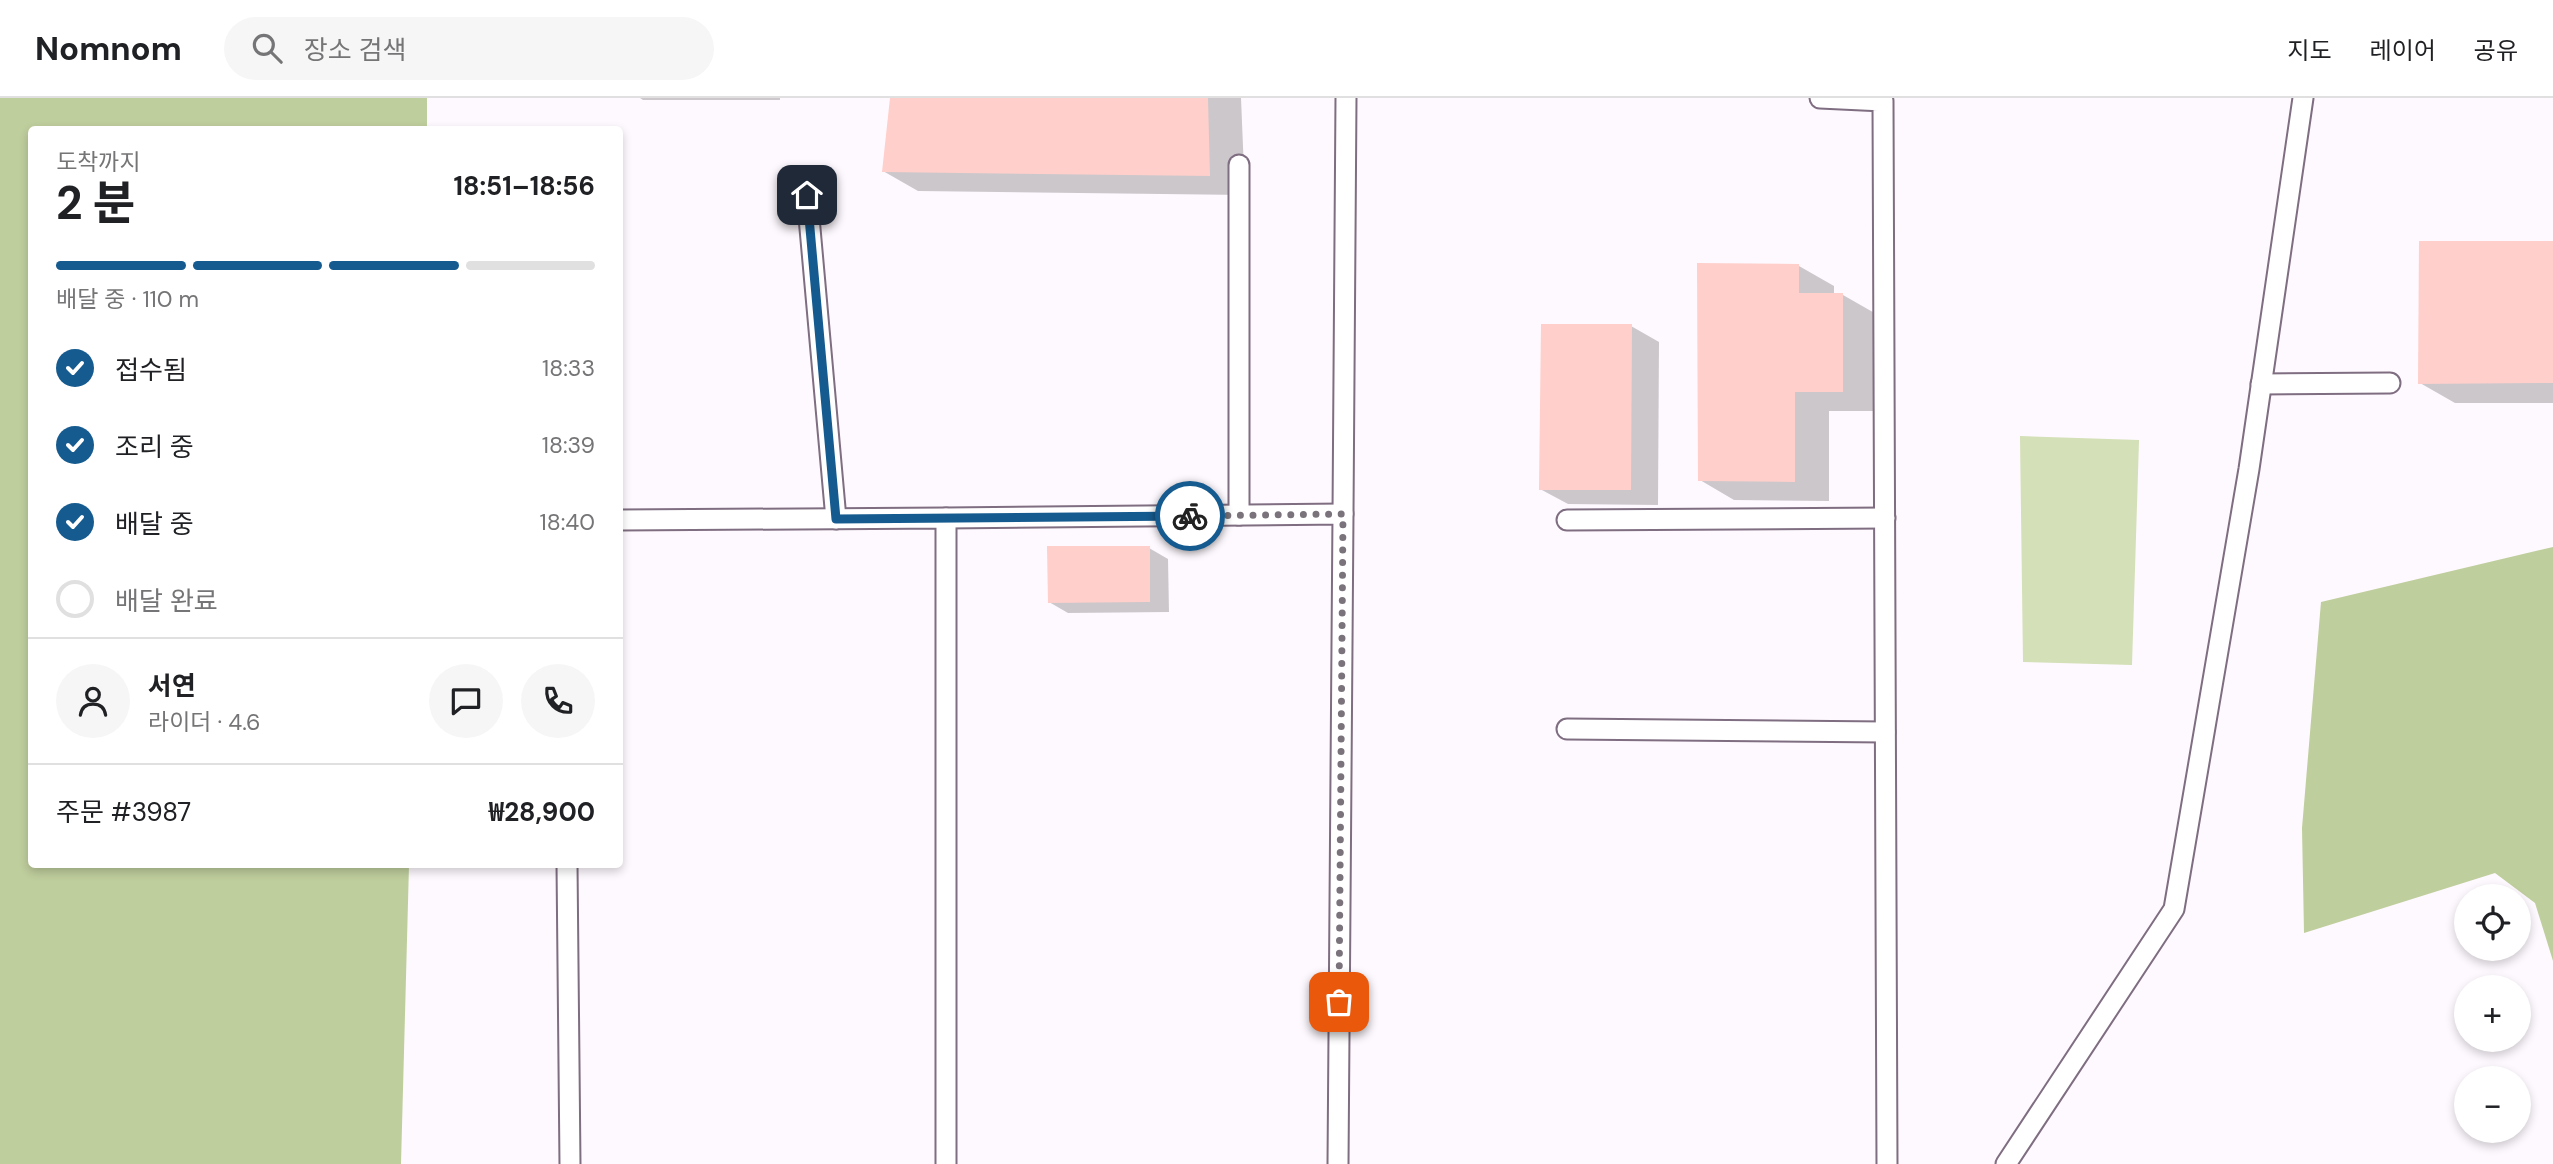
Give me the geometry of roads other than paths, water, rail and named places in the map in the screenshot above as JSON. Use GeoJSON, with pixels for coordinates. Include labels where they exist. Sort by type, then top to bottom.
{"type":"FeatureCollection","features":[{"type":"Feature","properties":{"kind":"lane"},"geometry":{"type":"LineString","coordinates":[[1338,1164],[1346,98]]}},
{"type":"Feature","properties":{"kind":"lane"},"geometry":{"type":"LineString","coordinates":[[1820,98],[1883,101],[1887,1164]]}},
{"type":"Feature","properties":{"kind":"lane"},"geometry":{"type":"LineString","coordinates":[[2006,1164],[2175,909],[2249,468],[2303,98]]}},
{"type":"Feature","properties":{"kind":"lane"},"geometry":{"type":"LineString","coordinates":[[1239,165],[1239,516]]}},
{"type":"Feature","properties":{"kind":"lane"},"geometry":{"type":"LineString","coordinates":[[807,195],[836,519]]}},
{"type":"Feature","properties":{"kind":"lane"},"geometry":{"type":"LineString","coordinates":[[2261,384],[2390,383]]}},
{"type":"Feature","properties":{"kind":"lane"},"geometry":{"type":"LineString","coordinates":[[623,520],[1343,514]]}},
{"type":"Feature","properties":{"kind":"lane"},"geometry":{"type":"LineString","coordinates":[[946,518],[946,1164]]}},
{"type":"Feature","properties":{"kind":"lane"},"geometry":{"type":"LineString","coordinates":[[1567,520],[1885,518]]}},
{"type":"Feature","properties":{"kind":"lane"},"geometry":{"type":"LineString","coordinates":[[1567,729],[1885,732]]}},
{"type":"Feature","properties":{"kind":"lane"},"geometry":{"type":"LineString","coordinates":[[567,868],[570,1164]]}}]}
